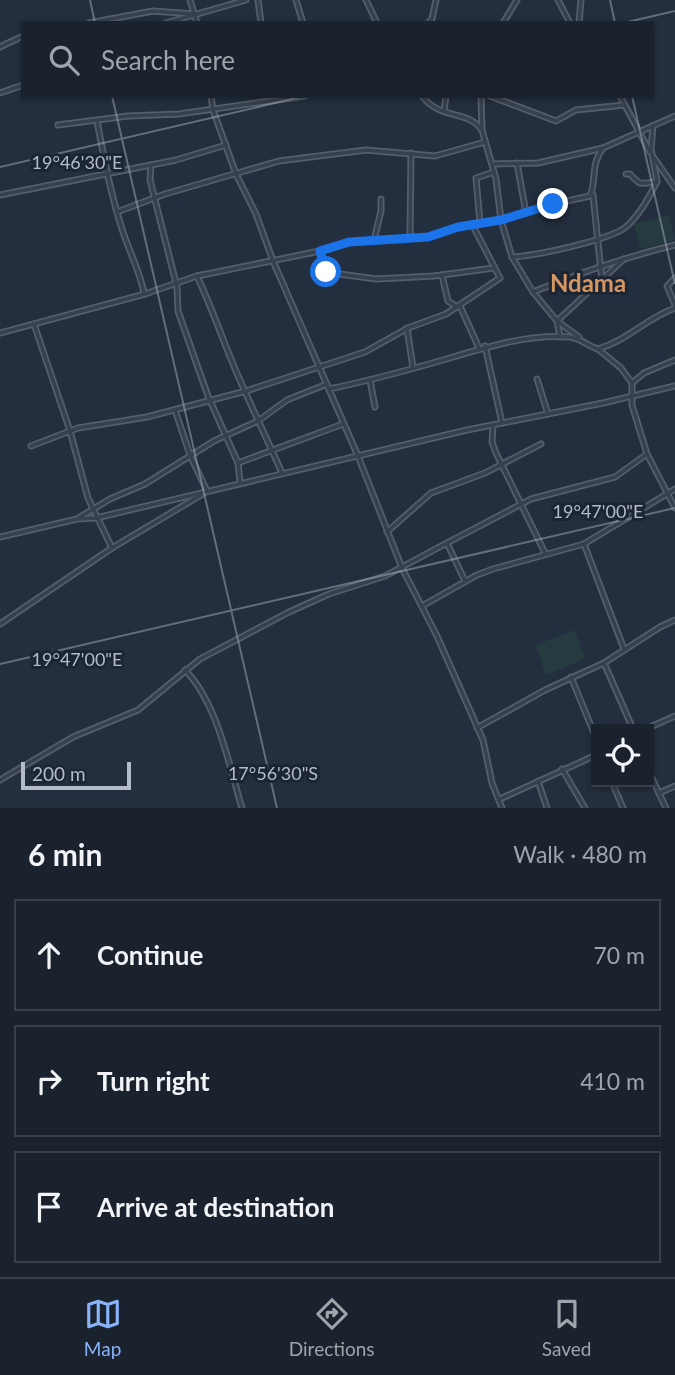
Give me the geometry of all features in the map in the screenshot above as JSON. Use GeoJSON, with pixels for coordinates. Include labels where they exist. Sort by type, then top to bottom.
{"type":"FeatureCollection","features":[{"type":"Feature","properties":{"kind":"street"},"geometry":{"type":"LineString","coordinates":[[190,0],[196,21]]}},
{"type":"Feature","properties":{"kind":"street"},"geometry":{"type":"LineString","coordinates":[[172,21],[246,0]]}},
{"type":"Feature","properties":{"kind":"street"},"geometry":{"type":"LineString","coordinates":[[258,0],[261,21]]}},
{"type":"Feature","properties":{"kind":"street"},"geometry":{"type":"LineString","coordinates":[[296,0],[302,21]]}},
{"type":"Feature","properties":{"kind":"street"},"geometry":{"type":"LineString","coordinates":[[366,0],[376,21]]}},
{"type":"Feature","properties":{"kind":"street"},"geometry":{"type":"LineString","coordinates":[[430,21],[436,0]]}},
{"type":"Feature","properties":{"kind":"street"},"geometry":{"type":"LineString","coordinates":[[504,21],[517,0]]}},
{"type":"Feature","properties":{"kind":"street"},"geometry":{"type":"LineString","coordinates":[[558,0],[569,21]]}},
{"type":"Feature","properties":{"kind":"street"},"geometry":{"type":"LineString","coordinates":[[579,21],[581,0]]}},
{"type":"Feature","properties":{"kind":"street"},"geometry":{"type":"LineString","coordinates":[[100,21],[153,11],[194,14]]}},
{"type":"Feature","properties":{"kind":"street"},"geometry":{"type":"LineString","coordinates":[[0,47],[21,37]]}},
{"type":"Feature","properties":{"kind":"street"},"geometry":{"type":"LineString","coordinates":[[0,93],[21,86]]}},
{"type":"Feature","properties":{"kind":"street"},"geometry":{"type":"LineString","coordinates":[[211,98],[236,174],[256,214],[273,261],[358,456],[402,568],[483,740],[492,783],[502,808]]}},
{"type":"Feature","properties":{"kind":"street"},"geometry":{"type":"LineString","coordinates":[[58,125],[128,116],[213,110],[289,98]]}},
{"type":"Feature","properties":{"kind":"street"},"geometry":{"type":"LineString","coordinates":[[424,98],[432,109],[476,122],[482,130]]}},
{"type":"Feature","properties":{"kind":"street"},"geometry":{"type":"LineString","coordinates":[[444,112],[446,98]]}},
{"type":"Feature","properties":{"kind":"street"},"geometry":{"type":"LineString","coordinates":[[481,98],[482,130],[494,172],[501,220],[512,257],[533,292],[557,321],[621,368],[632,383],[632,405],[647,454],[675,508]]}},
{"type":"Feature","properties":{"kind":"street"},"geometry":{"type":"LineString","coordinates":[[495,98],[556,121],[576,110],[624,105]]}},
{"type":"Feature","properties":{"kind":"street"},"geometry":{"type":"LineString","coordinates":[[621,98],[652,155],[675,188]]}},
{"type":"Feature","properties":{"kind":"street"},"geometry":{"type":"LineString","coordinates":[[492,163],[551,161],[603,148],[675,117]]}},
{"type":"Feature","properties":{"kind":"street"},"geometry":{"type":"LineString","coordinates":[[97,121],[117,212],[145,294]]}},
{"type":"Feature","properties":{"kind":"street"},"geometry":{"type":"LineString","coordinates":[[512,257],[599,239],[625,228],[657,182],[652,155],[653,126]]}},
{"type":"Feature","properties":{"kind":"street"},"geometry":{"type":"LineString","coordinates":[[117,212],[154,198],[279,161],[349,151],[386,150],[435,156],[485,142]]}},
{"type":"Feature","properties":{"kind":"street"},"geometry":{"type":"LineString","coordinates":[[0,195],[194,156],[226,145]]}},
{"type":"Feature","properties":{"kind":"street"},"geometry":{"type":"LineString","coordinates":[[602,281],[592,193],[594,165],[603,148]]}},
{"type":"Feature","properties":{"kind":"street"},"geometry":{"type":"LineString","coordinates":[[410,239],[411,153]]}},
{"type":"Feature","properties":{"kind":"street"},"geometry":{"type":"LineString","coordinates":[[517,163],[526,213]]}},
{"type":"Feature","properties":{"kind":"street"},"geometry":{"type":"LineString","coordinates":[[151,165],[150,180],[176,284],[178,311],[190,350],[237,463],[240,482]]}},
{"type":"Feature","properties":{"kind":"street"},"geometry":{"type":"LineString","coordinates":[[480,223],[476,178],[494,172]]}},
{"type":"Feature","properties":{"kind":"street"},"geometry":{"type":"LineString","coordinates":[[626,174],[630,174],[641,184],[657,182]]}},
{"type":"Feature","properties":{"kind":"street"},"geometry":{"type":"LineString","coordinates":[[0,333],[145,294],[197,276],[320,251],[349,242],[428,237],[501,220],[590,196],[592,193]]}},
{"type":"Feature","properties":{"kind":"street"},"geometry":{"type":"LineString","coordinates":[[374,240],[381,199]]}},
{"type":"Feature","properties":{"kind":"street"},"geometry":{"type":"LineString","coordinates":[[31,446],[70,431],[175,410],[246,391],[365,352],[407,328],[446,314],[498,281],[499,275],[472,225]]}},
{"type":"Feature","properties":{"kind":"street"},"geometry":{"type":"LineString","coordinates":[[533,292],[625,258],[675,245]]}},
{"type":"Feature","properties":{"kind":"street"},"geometry":{"type":"LineString","coordinates":[[320,251],[326,272],[376,279],[442,275],[494,268]]}},
{"type":"Feature","properties":{"kind":"street"},"geometry":{"type":"LineString","coordinates":[[557,321],[625,258]]}},
{"type":"Feature","properties":{"kind":"street"},"geometry":{"type":"LineString","coordinates":[[442,275],[448,301],[459,307],[480,348]]}},
{"type":"Feature","properties":{"kind":"street"},"geometry":{"type":"LineString","coordinates":[[197,276],[282,473]]}},
{"type":"Feature","properties":{"kind":"street"},"geometry":{"type":"LineString","coordinates":[[598,349],[623,339],[653,317],[675,307],[667,286],[675,278]]}},
{"type":"Feature","properties":{"kind":"street"},"geometry":{"type":"LineString","coordinates":[[557,321],[560,337]]}},
{"type":"Feature","properties":{"kind":"street"},"geometry":{"type":"LineString","coordinates":[[34,324],[70,431],[92,511],[112,548]]}},
{"type":"Feature","properties":{"kind":"street"},"geometry":{"type":"LineString","coordinates":[[407,328],[413,369]]}},
{"type":"Feature","properties":{"kind":"street"},"geometry":{"type":"LineString","coordinates":[[77,519],[110,499],[145,484],[190,455],[258,421],[286,400],[328,387],[413,369],[485,346],[560,337],[582,340]]}},
{"type":"Feature","properties":{"kind":"street"},"geometry":{"type":"LineString","coordinates":[[485,346],[503,424]]}},
{"type":"Feature","properties":{"kind":"street"},"geometry":{"type":"LineString","coordinates":[[632,383],[644,373],[675,360]]}},
{"type":"Feature","properties":{"kind":"street"},"geometry":{"type":"LineString","coordinates":[[537,379],[548,414]]}},
{"type":"Feature","properties":{"kind":"street"},"geometry":{"type":"LineString","coordinates":[[370,380],[375,407]]}},
{"type":"Feature","properties":{"kind":"street"},"geometry":{"type":"LineString","coordinates":[[0,537],[77,519],[96,518],[240,482],[675,386]]}},
{"type":"Feature","properties":{"kind":"street"},"geometry":{"type":"LineString","coordinates":[[175,410],[206,492]]}},
{"type":"Feature","properties":{"kind":"street"},"geometry":{"type":"LineString","coordinates":[[237,463],[343,424]]}},
{"type":"Feature","properties":{"kind":"street"},"geometry":{"type":"LineString","coordinates":[[493,425],[493,445],[545,553]]}},
{"type":"Feature","properties":{"kind":"street"},"geometry":{"type":"LineString","coordinates":[[387,532],[431,493],[485,473],[541,444]]}},
{"type":"Feature","properties":{"kind":"street"},"geometry":{"type":"LineString","coordinates":[[0,780],[73,737],[138,709],[200,659],[289,612],[329,594],[376,580],[402,568],[520,504],[542,495],[605,481],[625,471],[647,454]]}},
{"type":"Feature","properties":{"kind":"street"},"geometry":{"type":"LineString","coordinates":[[422,606],[493,569],[584,544],[675,489]]}},
{"type":"Feature","properties":{"kind":"street"},"geometry":{"type":"LineString","coordinates":[[0,624],[112,548],[206,492]]}},
{"type":"Feature","properties":{"kind":"street"},"geometry":{"type":"LineString","coordinates":[[447,543],[465,582]]}},
{"type":"Feature","properties":{"kind":"street"},"geometry":{"type":"LineString","coordinates":[[584,544],[624,649]]}},
{"type":"Feature","properties":{"kind":"street"},"geometry":{"type":"LineString","coordinates":[[477,729],[512,707],[604,663],[675,620]]}},
{"type":"Feature","properties":{"kind":"street"},"geometry":{"type":"LineString","coordinates":[[604,663],[631,724]]}},
{"type":"Feature","properties":{"kind":"street"},"geometry":{"type":"LineString","coordinates":[[185,670],[197,682],[208,701],[242,808]]}},
{"type":"Feature","properties":{"kind":"street"},"geometry":{"type":"LineString","coordinates":[[571,677],[591,726]]}},
{"type":"Feature","properties":{"kind":"street"},"geometry":{"type":"LineString","coordinates":[[654,725],[675,716]]}},
{"type":"Feature","properties":{"kind":"street"},"geometry":{"type":"LineString","coordinates":[[499,800],[591,757]]}},
{"type":"Feature","properties":{"kind":"street"},"geometry":{"type":"LineString","coordinates":[[562,769],[585,808]]}},
{"type":"Feature","properties":{"kind":"street"},"geometry":{"type":"LineString","coordinates":[[538,781],[547,808]]}},
{"type":"Feature","properties":{"kind":"street"},"geometry":{"type":"LineString","coordinates":[[654,782],[666,808]]}},
{"type":"Feature","properties":{"kind":"street"},"geometry":{"type":"LineString","coordinates":[[659,793],[675,786]]}},
{"type":"Feature","properties":{"kind":"street"},"geometry":{"type":"LineString","coordinates":[[614,787],[623,808]]}},
{"type":"Feature","properties":{"kind":"green space"},"geometry":{"type":"Polygon","coordinates":[[[669,215],[675,240],[640,249],[634,224],[669,215]]]}},
{"type":"Feature","properties":{"kind":"green space"},"geometry":{"type":"Polygon","coordinates":[[[575,630],[585,659],[546,675],[535,645],[575,630]]]}},
{"type":"Feature","properties":{"kind":"district","name":"Ndama"},"geometry":{"type":"Point","coordinates":[588,282]}},
{"type":"Feature","properties":{"kind":"route"},"geometry":{"type":"LineString","coordinates":[[326,272],[320,251],[334,246],[349,242],[428,237],[458,227],[501,220],[553,204]]}}]}
